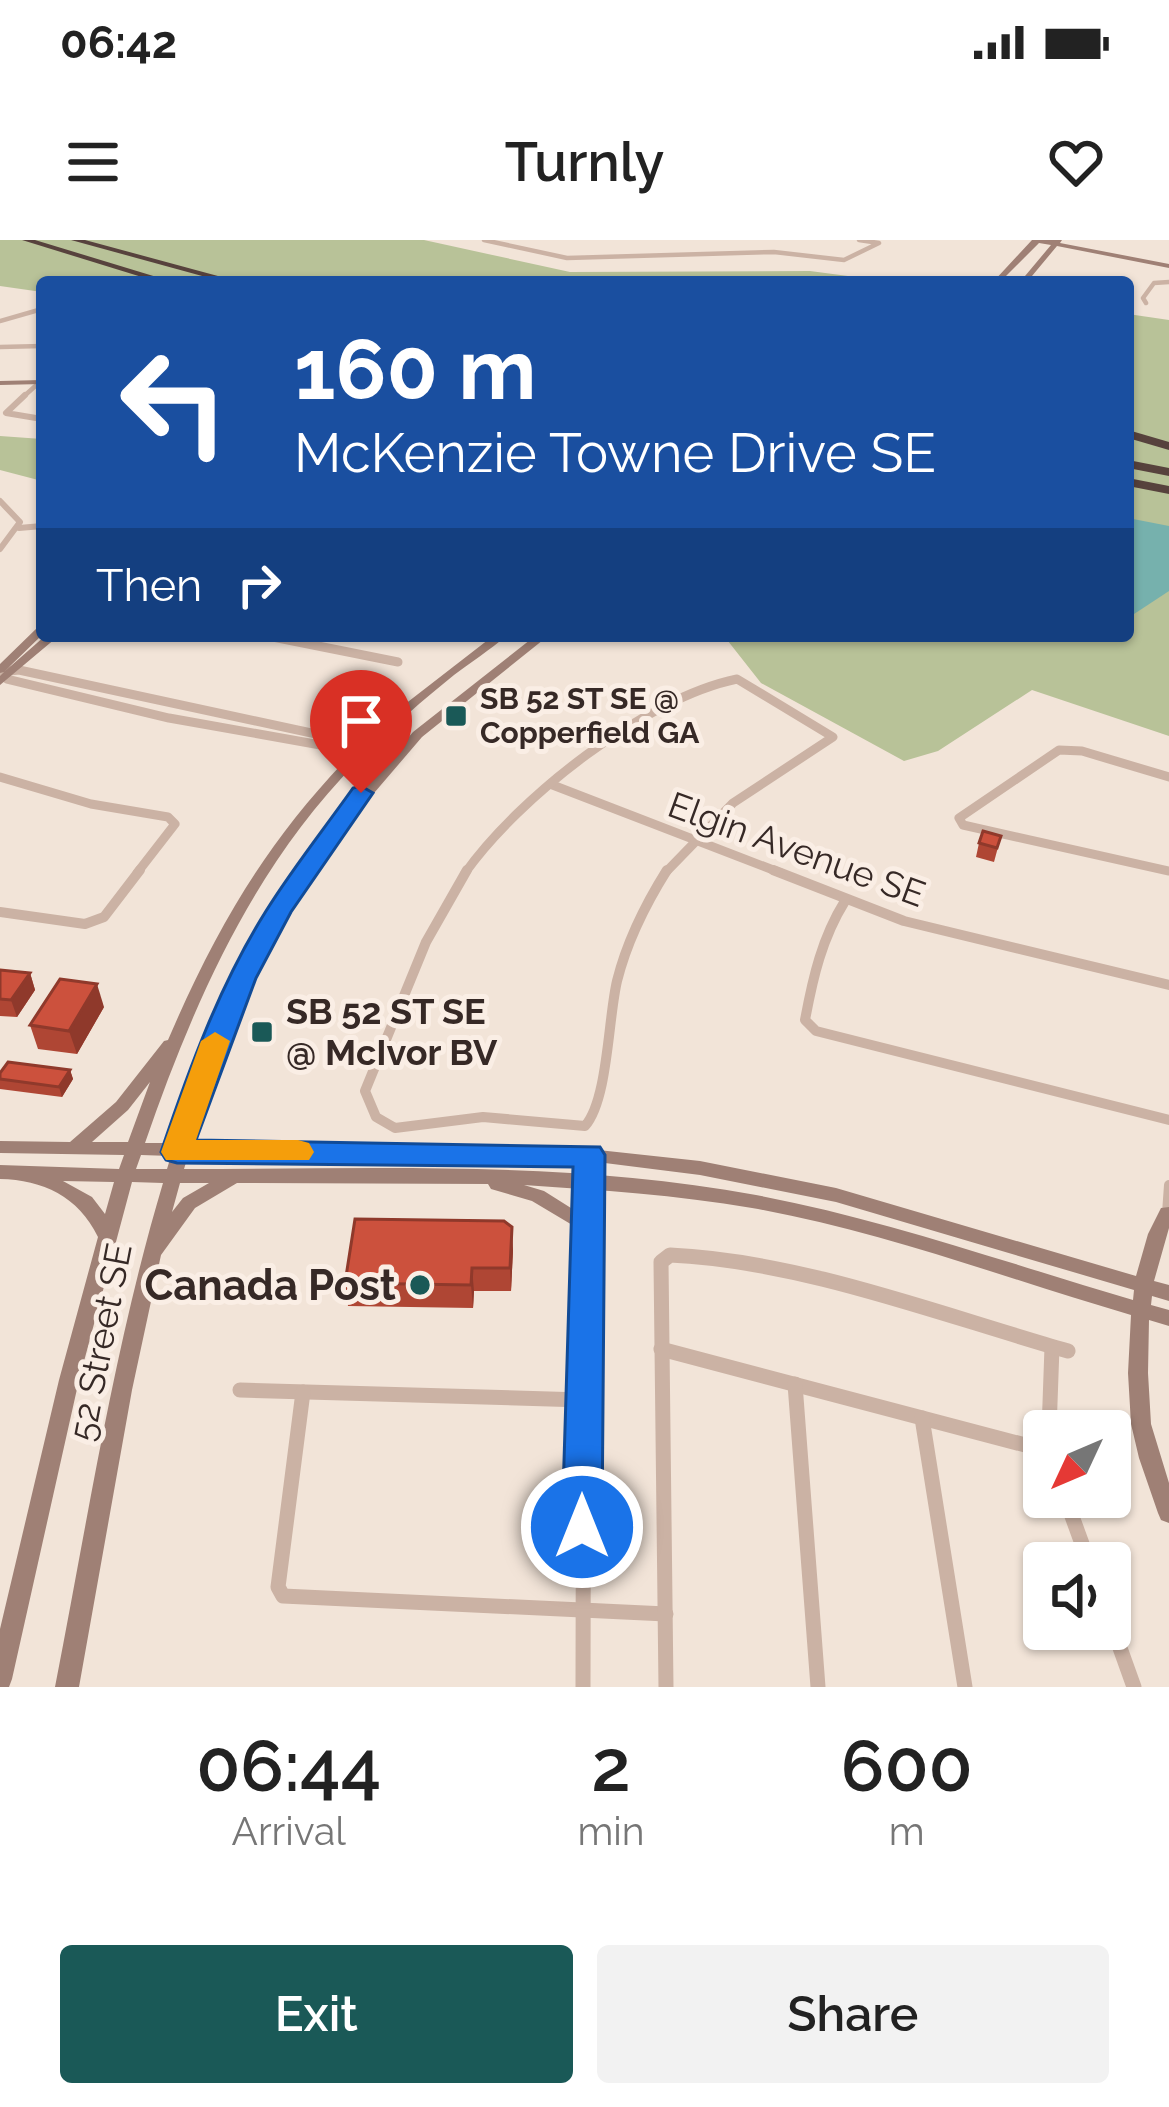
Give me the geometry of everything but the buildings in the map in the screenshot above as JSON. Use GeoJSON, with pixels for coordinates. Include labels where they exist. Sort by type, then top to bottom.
{"type":"FeatureCollection","features":[{"type":"Feature","properties":{"kind":"highway"},"geometry":{"type":"LineString","coordinates":[[26,240],[145,276]]}},
{"type":"Feature","properties":{"kind":"highway"},"geometry":{"type":"LineString","coordinates":[[75,240],[211,276]]}},
{"type":"Feature","properties":{"kind":"highway"},"geometry":{"type":"LineString","coordinates":[[154,262],[224,276]]}},
{"type":"Feature","properties":{"kind":"highway"},"geometry":{"type":"LineString","coordinates":[[1134,436],[1169,446]]}},
{"type":"Feature","properties":{"kind":"highway"},"geometry":{"type":"LineString","coordinates":[[1134,465],[1169,472]]}},
{"type":"Feature","properties":{"kind":"highway"},"geometry":{"type":"LineString","coordinates":[[1134,483],[1169,490]]}},
{"type":"Feature","properties":{"kind":"main road"},"geometry":{"type":"LineString","coordinates":[[1019,240],[1056,241],[1169,264]]}},
{"type":"Feature","properties":{"kind":"main road"},"geometry":{"type":"LineString","coordinates":[[1069,240],[1093,250]]}},
{"type":"Feature","properties":{"kind":"main road"},"geometry":{"type":"LineString","coordinates":[[1028,276],[1056,241]]}},
{"type":"Feature","properties":{"kind":"main road"},"geometry":{"type":"LineString","coordinates":[[1002,276],[1035,242]]}},
{"type":"Feature","properties":{"kind":"main road"},"geometry":{"type":"LineString","coordinates":[[1046,255],[1063,249],[1093,250]]}},
{"type":"Feature","properties":{"kind":"main road"},"geometry":{"type":"LineString","coordinates":[[0,381],[36,379]]}},
{"type":"Feature","properties":{"kind":"main road"},"geometry":{"type":"LineString","coordinates":[[4,674],[36,636]]}},
{"type":"Feature","properties":{"kind":"main road"},"geometry":{"type":"LineString","coordinates":[[4,674],[44,642]]}},
{"type":"Feature","properties":{"kind":"main road","name":"52 Street SE"},"geometry":{"type":"LineString","coordinates":[[0,1678],[106,1234],[180,1034],[244,899],[280,847],[362,750],[402,712],[492,642]]}},
{"type":"Feature","properties":{"kind":"main road","name":"52 Street SE"},"geometry":{"type":"LineString","coordinates":[[67,1687],[148,1257],[169,1174],[215,1042],[278,912],[341,817],[446,705],[534,642]]}},
{"type":"Feature","properties":{"kind":"main road"},"geometry":{"type":"LineString","coordinates":[[328,736],[369,727],[402,712]]}},
{"type":"Feature","properties":{"kind":"main road"},"geometry":{"type":"LineString","coordinates":[[74,1148],[122,1106],[180,1034]]}},
{"type":"Feature","properties":{"kind":"main road"},"geometry":{"type":"LineString","coordinates":[[0,1148],[589,1155],[700,1168],[836,1195],[1169,1293]]}},
{"type":"Feature","properties":{"kind":"main road"},"geometry":{"type":"LineString","coordinates":[[0,1172],[587,1181],[695,1192],[828,1216],[1169,1318]]}},
{"type":"Feature","properties":{"kind":"main road"},"geometry":{"type":"LineString","coordinates":[[24,1173],[82,1195],[106,1234]]}},
{"type":"Feature","properties":{"kind":"main road"},"geometry":{"type":"LineString","coordinates":[[148,1257],[189,1202],[240,1174]]}},
{"type":"Feature","properties":{"kind":"main road"},"geometry":{"type":"LineString","coordinates":[[476,1178],[538,1196],[584,1225]]}},
{"type":"Feature","properties":{"kind":"main road"},"geometry":{"type":"LineString","coordinates":[[1168,1215],[1153,1237],[1143,1310],[1142,1428],[1169,1514]]}},
{"type":"Feature","properties":{"kind":"street"},"geometry":{"type":"LineString","coordinates":[[484,240],[567,258],[740,253],[753,260],[752,253],[849,260],[882,242]]}},
{"type":"Feature","properties":{"kind":"street"},"geometry":{"type":"LineString","coordinates":[[632,240],[640,256]]}},
{"type":"Feature","properties":{"kind":"street"},"geometry":{"type":"LineString","coordinates":[[641,240],[649,255]]}},
{"type":"Feature","properties":{"kind":"street"},"geometry":{"type":"LineString","coordinates":[[859,240],[882,242]]}},
{"type":"Feature","properties":{"kind":"street"},"geometry":{"type":"LineString","coordinates":[[622,256],[629,262],[663,261],[668,260],[667,255]]}},
{"type":"Feature","properties":{"kind":"street"},"geometry":{"type":"LineString","coordinates":[[1146,303],[1143,298],[1154,283],[1169,282]]}},
{"type":"Feature","properties":{"kind":"street"},"geometry":{"type":"LineString","coordinates":[[0,321],[36,311]]}},
{"type":"Feature","properties":{"kind":"street"},"geometry":{"type":"LineString","coordinates":[[0,347],[36,346]]}},
{"type":"Feature","properties":{"kind":"street"},"geometry":{"type":"LineString","coordinates":[[36,383],[6,413],[36,418]]}},
{"type":"Feature","properties":{"kind":"street"},"geometry":{"type":"LineString","coordinates":[[0,501],[20,525]]}},
{"type":"Feature","properties":{"kind":"street"},"geometry":{"type":"LineString","coordinates":[[0,549],[20,525],[36,524]]}},
{"type":"Feature","properties":{"kind":"street"},"geometry":{"type":"LineString","coordinates":[[298,642],[398,662]]}},
{"type":"Feature","properties":{"kind":"street"},"geometry":{"type":"LineString","coordinates":[[4,674],[328,736],[362,750]]}},
{"type":"Feature","properties":{"kind":"street"},"geometry":{"type":"LineString","coordinates":[[4,674],[169,718],[393,757]]}},
{"type":"Feature","properties":{"kind":"street"},"geometry":{"type":"LineString","coordinates":[[737,680],[833,737],[734,802],[656,881],[628,938],[611,999],[596,1114],[584,1126],[483,1118],[395,1128],[376,1117],[365,1090],[436,922],[484,847],[550,784],[615,735],[714,682],[737,680]]}},
{"type":"Feature","properties":{"kind":"street"},"geometry":{"type":"LineString","coordinates":[[1169,777],[1119,766],[1082,751],[1059,750],[958,818],[963,825],[1169,871]]}},
{"type":"Feature","properties":{"kind":"street"},"geometry":{"type":"LineString","coordinates":[[0,777],[91,804],[168,817],[175,824],[104,917],[85,924],[0,912]]}},
{"type":"Feature","properties":{"kind":"street","name":"Elgin Avenue SE"},"geometry":{"type":"LineString","coordinates":[[550,784],[904,921],[1169,985]]}},
{"type":"Feature","properties":{"kind":"street"},"geometry":{"type":"LineString","coordinates":[[845,901],[825,931],[815,963],[805,1020],[816,1031],[1169,1120]]}},
{"type":"Feature","properties":{"kind":"street"},"geometry":{"type":"LineString","coordinates":[[583,1687],[584,1225],[589,1155]]}},
{"type":"Feature","properties":{"kind":"street"},"geometry":{"type":"LineString","coordinates":[[1168,1215],[1169,1185]]}},
{"type":"Feature","properties":{"kind":"street"},"geometry":{"type":"LineString","coordinates":[[666,1687],[661,1262],[670,1255],[717,1257],[789,1272],[1060,1349],[1052,1410]]}},
{"type":"Feature","properties":{"kind":"street"},"geometry":{"type":"LineString","coordinates":[[661,1349],[1023,1444]]}},
{"type":"Feature","properties":{"kind":"street"},"geometry":{"type":"LineString","coordinates":[[795,1384],[818,1687]]}},
{"type":"Feature","properties":{"kind":"street"},"geometry":{"type":"LineString","coordinates":[[240,1390],[583,1400]]}},
{"type":"Feature","properties":{"kind":"street"},"geometry":{"type":"LineString","coordinates":[[303,1392],[278,1587],[283,1596],[666,1614]]}},
{"type":"Feature","properties":{"kind":"street"},"geometry":{"type":"LineString","coordinates":[[922,1418],[964,1687]]}},
{"type":"Feature","properties":{"kind":"street"},"geometry":{"type":"LineString","coordinates":[[1121,1650],[1134,1687]]}},
{"type":"Feature","properties":{"kind":"green space"},"geometry":{"type":"Polygon","coordinates":[[[0,240],[424,240],[570,272],[810,271],[848,276],[36,276],[36,291],[0,286],[0,240]]]}},
{"type":"Feature","properties":{"kind":"green space"},"geometry":{"type":"Polygon","coordinates":[[[1134,315],[1169,320],[1169,736],[1032,690],[938,751],[904,761],[761,683],[729,642],[1134,642],[1134,315]]]}},
{"type":"Feature","properties":{"kind":"green space"},"geometry":{"type":"Polygon","coordinates":[[[0,436],[36,439],[36,479],[0,470],[0,436]]]}},
{"type":"Feature","properties":{"kind":"water"},"geometry":{"type":"Polygon","coordinates":[[[1134,519],[1169,526],[1169,591],[1134,614],[1134,519]]]}},
{"type":"Feature","properties":{"kind":"slow traffic"},"geometry":{"type":"LineString","coordinates":[[215,1041],[177,1152],[298,1152]]}},
{"type":"Feature","properties":{"kind":"place","name":"SB 52 ST SE @ Copperfield GA"},"geometry":{"type":"Point","coordinates":[456,716]}},
{"type":"Feature","properties":{"kind":"place","name":"SB 52 ST SE @ McIvor BV"},"geometry":{"type":"Point","coordinates":[262,1032]}},
{"type":"Feature","properties":{"kind":"place","name":"Canada Post"},"geometry":{"type":"Point","coordinates":[420,1285]}},
{"type":"Feature","properties":{"kind":"route"},"geometry":{"type":"LineString","coordinates":[[361,793],[278,912],[242,978],[206,1064],[177,1152],[589,1155],[584,1225],[582,1527]]}}]}
